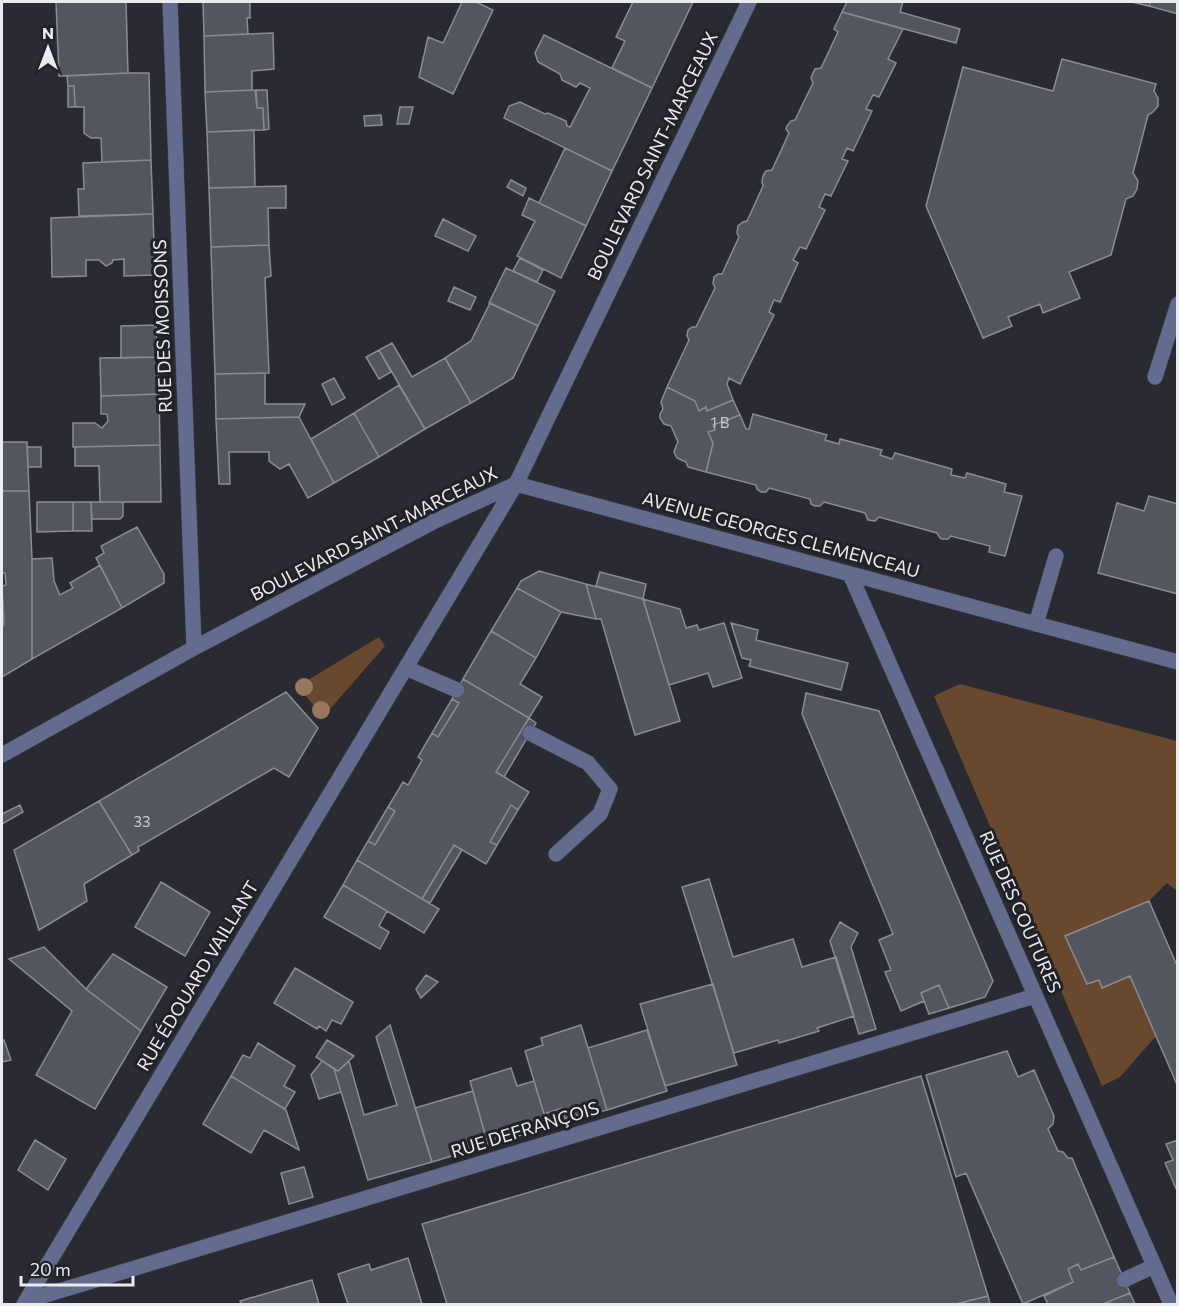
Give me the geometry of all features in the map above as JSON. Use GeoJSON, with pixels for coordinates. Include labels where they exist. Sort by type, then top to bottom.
{"type":"FeatureCollection","features":[{"type":"Feature","properties":{"kind":"street","name":"RUE DES MOISSONS"},"geometry":{"type":"LineString","coordinates":[[170,2],[194,648]]}},
{"type":"Feature","properties":{"kind":"street","name":"BOULEVARD SAINT-MARCEAUX"},"geometry":{"type":"LineString","coordinates":[[2,755],[194,648],[424,526],[516,484],[749,2]]}},
{"type":"Feature","properties":{"kind":"street"},"geometry":{"type":"LineString","coordinates":[[1155,377],[1178,304]]}},
{"type":"Feature","properties":{"kind":"street","name":"AVENUE GEORGES CLEMENCEAU"},"geometry":{"type":"LineString","coordinates":[[516,484],[1178,662]]}},
{"type":"Feature","properties":{"kind":"street","name":"RUE ÉDOUARD VAILLANT"},"geometry":{"type":"LineString","coordinates":[[25,1303],[516,484]]}},
{"type":"Feature","properties":{"kind":"street"},"geometry":{"type":"LineString","coordinates":[[1036,624],[1056,556]]}},
{"type":"Feature","properties":{"kind":"street","name":"RUE DES COUTURES"},"geometry":{"type":"LineString","coordinates":[[850,574],[1171,1305]]}},
{"type":"Feature","properties":{"kind":"street"},"geometry":{"type":"LineString","coordinates":[[406,668],[457,690]]}},
{"type":"Feature","properties":{"kind":"street"},"geometry":{"type":"LineString","coordinates":[[530,734],[588,763],[610,789],[600,814],[556,854]]}},
{"type":"Feature","properties":{"kind":"street","name":"RUE DEFRANÇOIS"},"geometry":{"type":"LineString","coordinates":[[25,1303],[1035,996]]}},
{"type":"Feature","properties":{"kind":"street"},"geometry":{"type":"LineString","coordinates":[[1124,1280],[1154,1266]]}},
{"type":"Feature","properties":{"kind":"shaded area"},"geometry":{"type":"Polygon","coordinates":[[[379,637],[385,646],[323,717],[298,686],[379,637]]]}},
{"type":"Feature","properties":{"kind":"shaded area"},"geometry":{"type":"Polygon","coordinates":[[[960,684],[1177,741],[1177,891],[1167,883],[1149,901],[1066,936],[1087,984],[1099,980],[1102,987],[1130,976],[1156,1036],[1120,1077],[1102,1086],[934,696],[960,684]]]}},
{"type":"Feature","properties":{"kind":"building"},"geometry":{"type":"Polygon","coordinates":[[[56,2],[126,2],[128,73],[59,76],[56,2]]]}},
{"type":"Feature","properties":{"kind":"building"},"geometry":{"type":"Polygon","coordinates":[[[203,2],[250,2],[250,18],[247,18],[248,34],[204,36],[203,2]]]}},
{"type":"Feature","properties":{"kind":"building"},"geometry":{"type":"Polygon","coordinates":[[[462,2],[476,2],[493,10],[453,94],[419,77],[428,37],[443,43],[462,2]]]}},
{"type":"Feature","properties":{"kind":"building"},"geometry":{"type":"Polygon","coordinates":[[[633,2],[693,2],[652,88],[612,68],[625,41],[616,37],[633,2]]]}},
{"type":"Feature","properties":{"kind":"building"},"geometry":{"type":"Polygon","coordinates":[[[847,2],[903,2],[900,12],[960,29],[956,43],[842,12],[847,2]]]}},
{"type":"Feature","properties":{"kind":"building"},"geometry":{"type":"Polygon","coordinates":[[[1132,2],[1150,2],[1149,6],[1132,2]]]}},
{"type":"Feature","properties":{"kind":"building"},"geometry":{"type":"Polygon","coordinates":[[[1150,2],[1178,2],[1178,14],[1149,6],[1150,2]]]}},
{"type":"Feature","properties":{"kind":"building"},"geometry":{"type":"Polygon","coordinates":[[[842,12],[903,29],[888,59],[896,63],[879,97],[873,95],[866,109],[872,111],[853,151],[847,148],[842,159],[848,161],[831,196],[825,194],[819,207],[825,210],[806,249],[800,247],[793,260],[798,263],[780,302],[774,300],[769,312],[774,315],[740,384],[729,378],[727,384],[733,400],[707,411],[706,407],[699,411],[695,401],[667,387],[689,340],[688,330],[696,327],[715,288],[714,277],[722,274],[739,237],[738,226],[747,221],[763,186],[763,176],[766,171],[772,170],[789,133],[787,126],[795,120],[813,83],[811,78],[813,73],[815,69],[821,68],[838,32],[834,29],[842,12]]]}},
{"type":"Feature","properties":{"kind":"building"},"geometry":{"type":"Polygon","coordinates":[[[273,33],[274,69],[252,71],[252,90],[205,92],[204,36],[273,33]]]}},
{"type":"Feature","properties":{"kind":"building"},"geometry":{"type":"Polygon","coordinates":[[[544,35],[652,88],[612,171],[504,118],[509,106],[520,102],[566,121],[567,126],[570,127],[590,88],[580,83],[576,87],[562,80],[560,74],[538,62],[535,53],[544,35]]]}},
{"type":"Feature","properties":{"kind":"building"},"geometry":{"type":"Polygon","coordinates":[[[1062,59],[1156,84],[1154,91],[1158,98],[1158,106],[1148,115],[1133,173],[1138,181],[1137,189],[1133,196],[1126,199],[1111,255],[1069,272],[1080,298],[1043,313],[1040,304],[1008,317],[1012,326],[983,338],[926,206],[963,67],[1053,91],[1062,59]]]}},
{"type":"Feature","properties":{"kind":"building"},"geometry":{"type":"Polygon","coordinates":[[[149,73],[151,160],[102,162],[101,138],[91,138],[84,133],[84,107],[75,107],[74,86],[68,86],[67,76],[149,73]]]}},
{"type":"Feature","properties":{"kind":"building"},"geometry":{"type":"Polygon","coordinates":[[[68,86],[74,86],[75,107],[68,107],[68,86]]]}},
{"type":"Feature","properties":{"kind":"building"},"geometry":{"type":"Polygon","coordinates":[[[255,90],[257,108],[263,108],[264,130],[207,132],[205,92],[255,90]]]}},
{"type":"Feature","properties":{"kind":"building"},"geometry":{"type":"Polygon","coordinates":[[[256,90],[267,90],[269,129],[264,130],[263,108],[257,108],[256,90]]]}},
{"type":"Feature","properties":{"kind":"building"},"geometry":{"type":"Polygon","coordinates":[[[400,107],[413,107],[409,124],[397,124],[400,107]]]}},
{"type":"Feature","properties":{"kind":"building"},"geometry":{"type":"Polygon","coordinates":[[[381,115],[382,125],[365,126],[364,116],[381,115]]]}},
{"type":"Feature","properties":{"kind":"building"},"geometry":{"type":"Polygon","coordinates":[[[254,130],[255,187],[209,188],[207,132],[254,130]]]}},
{"type":"Feature","properties":{"kind":"building"},"geometry":{"type":"Polygon","coordinates":[[[565,148],[612,171],[586,226],[539,203],[565,148]]]}},
{"type":"Feature","properties":{"kind":"building"},"geometry":{"type":"Polygon","coordinates":[[[151,160],[153,214],[79,216],[78,189],[84,189],[83,163],[151,160]]]}},
{"type":"Feature","properties":{"kind":"building"},"geometry":{"type":"Polygon","coordinates":[[[511,180],[526,188],[523,196],[507,187],[511,180]]]}},
{"type":"Feature","properties":{"kind":"building"},"geometry":{"type":"Polygon","coordinates":[[[286,186],[286,208],[268,208],[269,245],[211,247],[209,188],[286,186]]]}},
{"type":"Feature","properties":{"kind":"building"},"geometry":{"type":"Polygon","coordinates":[[[529,198],[586,226],[561,278],[517,256],[535,221],[522,215],[529,198]]]}},
{"type":"Feature","properties":{"kind":"building"},"geometry":{"type":"Polygon","coordinates":[[[153,214],[155,275],[124,276],[124,259],[113,260],[106,266],[99,260],[86,260],[86,276],[52,277],[51,218],[153,214]]]}},
{"type":"Feature","properties":{"kind":"building"},"geometry":{"type":"Polygon","coordinates":[[[443,219],[476,236],[468,251],[435,236],[443,219]]]}},
{"type":"Feature","properties":{"kind":"building"},"geometry":{"type":"Polygon","coordinates":[[[269,245],[271,276],[265,278],[269,373],[215,374],[211,247],[269,245]]]}},
{"type":"Feature","properties":{"kind":"building"},"geometry":{"type":"Polygon","coordinates":[[[520,258],[543,270],[537,282],[513,271],[520,258]]]}},
{"type":"Feature","properties":{"kind":"building"},"geometry":{"type":"Polygon","coordinates":[[[506,268],[555,291],[538,326],[489,303],[506,268]]]}},
{"type":"Feature","properties":{"kind":"building"},"geometry":{"type":"Polygon","coordinates":[[[454,287],[476,297],[470,310],[448,301],[454,287]]]}},
{"type":"Feature","properties":{"kind":"building"},"geometry":{"type":"Polygon","coordinates":[[[490,303],[538,326],[513,378],[471,403],[445,358],[471,341],[490,303]]]}},
{"type":"Feature","properties":{"kind":"building"},"geometry":{"type":"Polygon","coordinates":[[[156,325],[157,357],[121,358],[121,326],[156,325]]]}},
{"type":"Feature","properties":{"kind":"building"},"geometry":{"type":"Polygon","coordinates":[[[392,343],[412,377],[445,358],[471,403],[425,429],[379,350],[392,343]]]}},
{"type":"Feature","properties":{"kind":"building"},"geometry":{"type":"Polygon","coordinates":[[[379,350],[391,372],[379,379],[366,357],[379,350]]]}},
{"type":"Feature","properties":{"kind":"building"},"geometry":{"type":"Polygon","coordinates":[[[157,357],[159,394],[101,396],[100,358],[157,357]]]}},
{"type":"Feature","properties":{"kind":"building"},"geometry":{"type":"Polygon","coordinates":[[[265,373],[265,404],[305,404],[299,417],[216,419],[215,374],[265,373]]]}},
{"type":"Feature","properties":{"kind":"building"},"geometry":{"type":"Polygon","coordinates":[[[334,378],[345,398],[332,405],[322,384],[334,378]]]}},
{"type":"Feature","properties":{"kind":"building"},"geometry":{"type":"Polygon","coordinates":[[[399,385],[425,429],[379,457],[354,413],[399,385]]]}},
{"type":"Feature","properties":{"kind":"building"},"geometry":{"type":"Polygon","coordinates":[[[667,387],[695,401],[699,411],[706,407],[707,411],[733,400],[740,415],[713,425],[715,430],[708,432],[713,443],[706,472],[688,467],[686,462],[677,458],[674,452],[678,442],[671,426],[664,424],[660,418],[663,409],[661,402],[667,387]]]}},
{"type":"Feature","properties":{"kind":"building"},"geometry":{"type":"Polygon","coordinates":[[[159,394],[160,445],[73,447],[73,423],[95,423],[102,428],[108,421],[107,414],[101,414],[101,396],[159,394]]]}},
{"type":"Feature","properties":{"kind":"building"},"geometry":{"type":"Polygon","coordinates":[[[354,413],[379,457],[334,483],[311,439],[354,413]]]}},
{"type":"Feature","properties":{"kind":"building"},"geometry":{"type":"Polygon","coordinates":[[[753,414],[827,435],[825,440],[839,444],[840,439],[882,450],[880,455],[892,459],[895,453],[952,469],[951,475],[965,478],[967,473],[1006,484],[1004,492],[1022,496],[1005,556],[989,552],[990,546],[951,536],[948,539],[942,539],[937,533],[879,517],[875,521],[868,520],[865,513],[824,502],[820,506],[815,506],[811,504],[810,499],[769,488],[766,492],[761,492],[756,485],[706,472],[713,443],[708,432],[715,430],[713,425],[740,415],[746,429],[749,429],[753,414]]]}},
{"type":"Feature","properties":{"kind":"building"},"geometry":{"type":"Polygon","coordinates":[[[299,417],[334,483],[308,498],[289,464],[280,469],[269,461],[269,452],[229,452],[230,484],[219,484],[216,419],[299,417]]]}},
{"type":"Feature","properties":{"kind":"building"},"geometry":{"type":"Polygon","coordinates":[[[2,442],[27,442],[29,491],[2,491],[2,442]]]}},
{"type":"Feature","properties":{"kind":"building"},"geometry":{"type":"Polygon","coordinates":[[[160,445],[161,502],[100,502],[99,466],[75,466],[75,447],[160,445]]]}},
{"type":"Feature","properties":{"kind":"building"},"geometry":{"type":"Polygon","coordinates":[[[27,447],[41,447],[41,467],[28,467],[27,447]]]}},
{"type":"Feature","properties":{"kind":"building"},"geometry":{"type":"Polygon","coordinates":[[[2,491],[29,491],[32,659],[2,677],[2,627],[4,625],[2,586],[6,585],[5,573],[2,573],[2,491]]]}},
{"type":"Feature","properties":{"kind":"building"},"geometry":{"type":"Polygon","coordinates":[[[1149,496],[1178,504],[1178,594],[1098,573],[1117,503],[1144,511],[1149,496]]]}},
{"type":"Feature","properties":{"kind":"building"},"geometry":{"type":"Polygon","coordinates":[[[37,502],[73,502],[73,531],[37,532],[37,502]]]}},
{"type":"Feature","properties":{"kind":"building"},"geometry":{"type":"Polygon","coordinates":[[[73,502],[91,502],[92,531],[73,531],[73,502]]]}},
{"type":"Feature","properties":{"kind":"building"},"geometry":{"type":"Polygon","coordinates":[[[91,502],[123,502],[123,516],[120,519],[92,519],[91,502]]]}},
{"type":"Feature","properties":{"kind":"building"},"geometry":{"type":"Polygon","coordinates":[[[137,527],[164,574],[164,583],[122,608],[96,558],[104,553],[101,546],[137,527]]]}},
{"type":"Feature","properties":{"kind":"building"},"geometry":{"type":"Polygon","coordinates":[[[52,558],[54,581],[60,595],[73,588],[70,583],[100,565],[122,608],[32,659],[32,559],[52,558]]]}},
{"type":"Feature","properties":{"kind":"building"},"geometry":{"type":"Polygon","coordinates":[[[539,571],[586,584],[596,619],[561,612],[517,588],[521,581],[539,571]]]}},
{"type":"Feature","properties":{"kind":"building"},"geometry":{"type":"Polygon","coordinates":[[[600,572],[646,584],[643,599],[596,586],[600,572]]]}},
{"type":"Feature","properties":{"kind":"building"},"geometry":{"type":"Polygon","coordinates":[[[586,584],[643,599],[680,721],[635,735],[601,619],[596,619],[586,584]]]}},
{"type":"Feature","properties":{"kind":"building"},"geometry":{"type":"Polygon","coordinates":[[[517,588],[561,612],[536,658],[491,631],[517,588]]]}},
{"type":"Feature","properties":{"kind":"building"},"geometry":{"type":"Polygon","coordinates":[[[643,599],[680,609],[686,628],[697,625],[699,630],[724,623],[742,678],[713,687],[708,673],[669,685],[643,599]]]}},
{"type":"Feature","properties":{"kind":"building"},"geometry":{"type":"Polygon","coordinates":[[[731,623],[758,630],[756,640],[848,663],[841,690],[749,666],[751,660],[742,658],[731,623]]]}},
{"type":"Feature","properties":{"kind":"building"},"geometry":{"type":"Polygon","coordinates":[[[491,631],[536,658],[520,684],[542,697],[529,718],[463,679],[491,631]]]}},
{"type":"Feature","properties":{"kind":"building"},"geometry":{"type":"Polygon","coordinates":[[[463,679],[529,718],[496,772],[529,792],[518,810],[511,805],[490,842],[497,845],[486,864],[454,845],[422,899],[357,860],[368,841],[375,845],[395,811],[388,807],[403,782],[408,785],[422,760],[418,757],[432,733],[438,737],[459,703],[452,699],[463,679]]]}},
{"type":"Feature","properties":{"kind":"building"},"geometry":{"type":"Polygon","coordinates":[[[286,692],[318,728],[289,777],[274,768],[138,847],[139,851],[132,855],[99,801],[286,692]]]}},
{"type":"Feature","properties":{"kind":"building"},"geometry":{"type":"Polygon","coordinates":[[[806,693],[879,711],[993,981],[985,997],[949,1008],[939,985],[921,993],[924,1001],[901,1011],[885,972],[891,970],[879,940],[893,934],[802,714],[806,693]]]}},
{"type":"Feature","properties":{"kind":"building"},"geometry":{"type":"Polygon","coordinates":[[[452,699],[459,703],[438,737],[432,733],[452,699]]]}},
{"type":"Feature","properties":{"kind":"building"},"geometry":{"type":"Polygon","coordinates":[[[529,718],[536,723],[504,777],[496,772],[529,718]]]}},
{"type":"Feature","properties":{"kind":"building"},"geometry":{"type":"Polygon","coordinates":[[[99,801],[132,855],[84,884],[87,901],[39,930],[14,850],[99,801]]]}},
{"type":"Feature","properties":{"kind":"building"},"geometry":{"type":"Polygon","coordinates":[[[20,805],[23,812],[2,824],[2,814],[20,805]]]}},
{"type":"Feature","properties":{"kind":"building"},"geometry":{"type":"Polygon","coordinates":[[[511,805],[518,810],[497,845],[490,842],[511,805]]]}},
{"type":"Feature","properties":{"kind":"building"},"geometry":{"type":"Polygon","coordinates":[[[388,807],[395,811],[375,845],[368,841],[388,807]]]}},
{"type":"Feature","properties":{"kind":"building"},"geometry":{"type":"Polygon","coordinates":[[[454,845],[462,850],[430,903],[422,899],[454,845]]]}},
{"type":"Feature","properties":{"kind":"building"},"geometry":{"type":"Polygon","coordinates":[[[357,860],[439,909],[424,933],[343,885],[357,860]]]}},
{"type":"Feature","properties":{"kind":"building"},"geometry":{"type":"Polygon","coordinates":[[[709,879],[733,957],[793,939],[802,967],[836,957],[854,1016],[817,1028],[819,1031],[734,1053],[682,887],[709,879]]]}},
{"type":"Feature","properties":{"kind":"building"},"geometry":{"type":"Polygon","coordinates":[[[161,882],[210,912],[185,956],[135,927],[161,882]]]}},
{"type":"Feature","properties":{"kind":"building"},"geometry":{"type":"Polygon","coordinates":[[[343,885],[387,911],[379,926],[389,932],[380,949],[324,917],[343,885]]]}},
{"type":"Feature","properties":{"kind":"building"},"geometry":{"type":"Polygon","coordinates":[[[1149,901],[1178,968],[1178,1087],[1130,976],[1102,988],[1099,980],[1087,984],[1065,936],[1149,901]]]}},
{"type":"Feature","properties":{"kind":"building"},"geometry":{"type":"Polygon","coordinates":[[[840,922],[858,933],[851,947],[876,1029],[859,1034],[830,941],[840,922]]]}},
{"type":"Feature","properties":{"kind":"building"},"geometry":{"type":"Polygon","coordinates":[[[44,947],[86,989],[141,1031],[95,1109],[36,1075],[72,1011],[9,959],[44,947]]]}},
{"type":"Feature","properties":{"kind":"building"},"geometry":{"type":"Polygon","coordinates":[[[113,954],[167,987],[141,1031],[86,989],[113,954]]]}},
{"type":"Feature","properties":{"kind":"building"},"geometry":{"type":"Polygon","coordinates":[[[295,968],[353,1002],[341,1024],[332,1020],[326,1031],[319,1026],[317,1029],[274,1003],[295,968]]]}},
{"type":"Feature","properties":{"kind":"building"},"geometry":{"type":"Polygon","coordinates":[[[426,975],[438,982],[421,998],[416,989],[426,975]]]}},
{"type":"Feature","properties":{"kind":"building"},"geometry":{"type":"Polygon","coordinates":[[[713,984],[737,1065],[665,1086],[640,1004],[713,984]]]}},
{"type":"Feature","properties":{"kind":"building"},"geometry":{"type":"Polygon","coordinates":[[[939,985],[949,1008],[929,1014],[921,993],[939,985]]]}},
{"type":"Feature","properties":{"kind":"building"},"geometry":{"type":"Polygon","coordinates":[[[390,1025],[432,1162],[368,1180],[334,1069],[338,1071],[349,1061],[364,1115],[397,1105],[376,1037],[390,1025]]]}},
{"type":"Feature","properties":{"kind":"building"},"geometry":{"type":"Polygon","coordinates":[[[581,1025],[607,1110],[565,1119],[562,1108],[544,1114],[525,1051],[543,1045],[541,1038],[581,1025]]]}},
{"type":"Feature","properties":{"kind":"building"},"geometry":{"type":"Polygon","coordinates":[[[647,1030],[667,1091],[607,1110],[588,1048],[647,1030]]]}},
{"type":"Feature","properties":{"kind":"building"},"geometry":{"type":"Polygon","coordinates":[[[4,1040],[11,1060],[2,1062],[2,1041],[4,1040]]]}},
{"type":"Feature","properties":{"kind":"building"},"geometry":{"type":"Polygon","coordinates":[[[327,1040],[354,1056],[338,1071],[316,1057],[327,1040]]]}},
{"type":"Feature","properties":{"kind":"building"},"geometry":{"type":"Polygon","coordinates":[[[258,1043],[295,1066],[284,1086],[295,1092],[285,1109],[231,1076],[243,1055],[250,1058],[258,1043]]]}},
{"type":"Feature","properties":{"kind":"building"},"geometry":{"type":"Polygon","coordinates":[[[1007,1051],[1018,1077],[1034,1070],[1054,1116],[1053,1124],[1048,1129],[1058,1151],[1072,1158],[1114,1257],[1081,1270],[1078,1264],[1068,1269],[1073,1282],[1023,1304],[966,1173],[956,1177],[926,1075],[1007,1051]]]}},
{"type":"Feature","properties":{"kind":"building"},"geometry":{"type":"Polygon","coordinates":[[[322,1061],[334,1069],[341,1092],[319,1099],[311,1075],[322,1061]]]}},
{"type":"Feature","properties":{"kind":"building"},"geometry":{"type":"Polygon","coordinates":[[[511,1068],[517,1086],[534,1081],[548,1127],[488,1145],[470,1081],[511,1068]]]}},
{"type":"Feature","properties":{"kind":"building"},"geometry":{"type":"Polygon","coordinates":[[[231,1076],[286,1110],[299,1150],[264,1130],[251,1153],[203,1124],[231,1076]]]}},
{"type":"Feature","properties":{"kind":"building"},"geometry":{"type":"Polygon","coordinates":[[[921,1076],[988,1296],[956,1304],[447,1304],[422,1224],[921,1076]]]}},
{"type":"Feature","properties":{"kind":"building"},"geometry":{"type":"Polygon","coordinates":[[[473,1091],[488,1145],[432,1162],[415,1108],[473,1091]]]}},
{"type":"Feature","properties":{"kind":"building"},"geometry":{"type":"Polygon","coordinates":[[[35,1140],[66,1159],[48,1190],[18,1170],[35,1140]]]}},
{"type":"Feature","properties":{"kind":"building"},"geometry":{"type":"Polygon","coordinates":[[[1178,1140],[1178,1193],[1165,1163],[1173,1160],[1166,1144],[1178,1140]]]}},
{"type":"Feature","properties":{"kind":"building"},"geometry":{"type":"Polygon","coordinates":[[[304,1167],[313,1197],[289,1204],[281,1173],[304,1167]]]}},
{"type":"Feature","properties":{"kind":"building"},"geometry":{"type":"Polygon","coordinates":[[[1114,1257],[1130,1293],[1103,1304],[1048,1304],[1044,1296],[1073,1282],[1068,1269],[1078,1264],[1081,1270],[1114,1257]]]}},
{"type":"Feature","properties":{"kind":"building"},"geometry":{"type":"Polygon","coordinates":[[[408,1258],[422,1304],[348,1304],[338,1274],[369,1264],[371,1270],[408,1258]]]}},
{"type":"Feature","properties":{"kind":"building"},"geometry":{"type":"Polygon","coordinates":[[[312,1280],[319,1304],[241,1304],[240,1301],[312,1280]]]}},
{"type":"Feature","properties":{"kind":"building"},"geometry":{"type":"Polygon","coordinates":[[[1130,1293],[1135,1304],[1103,1304],[1130,1293]]]}},
{"type":"Feature","properties":{"kind":"building"},"geometry":{"type":"Polygon","coordinates":[[[988,1296],[990,1304],[956,1304],[988,1296]]]}}]}
